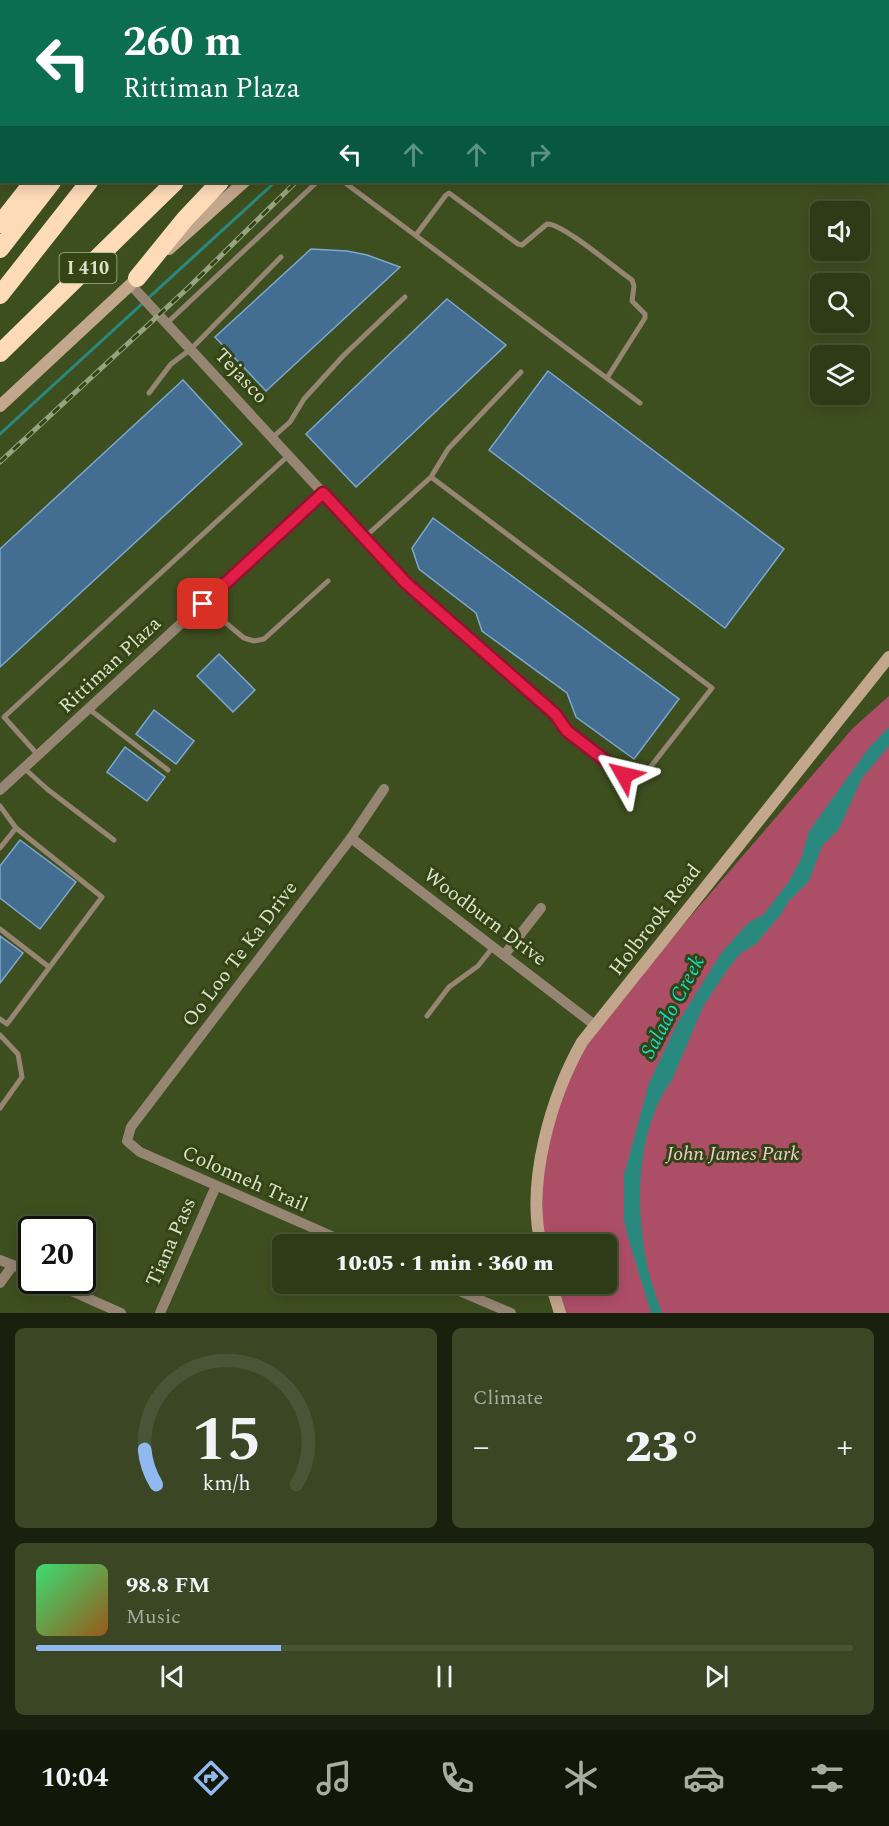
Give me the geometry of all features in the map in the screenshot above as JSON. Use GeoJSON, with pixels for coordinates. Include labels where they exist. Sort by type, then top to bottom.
{"type":"FeatureCollection","features":[{"type":"Feature","properties":{"kind":"highway"},"geometry":{"type":"LineString","coordinates":[[0,224],[32,183]]}},
{"type":"Feature","properties":{"kind":"highway"},"geometry":{"type":"LineString","coordinates":[[0,249],[51,183]]}},
{"type":"Feature","properties":{"kind":"highway"},"geometry":{"type":"LineString","coordinates":[[0,295],[88,183]]}},
{"type":"Feature","properties":{"kind":"highway","name":"I 410"},"geometry":{"type":"LineString","coordinates":[[0,353],[174,183]]}},
{"type":"Feature","properties":{"kind":"highway"},"geometry":{"type":"LineString","coordinates":[[134,281],[185,219],[219,183]]}},
{"type":"Feature","properties":{"kind":"street"},"geometry":{"type":"LineString","coordinates":[[0,406],[243,183]]}},
{"type":"Feature","properties":{"kind":"street","name":"Tejasco"},"geometry":{"type":"LineString","coordinates":[[134,281],[146,300],[167,324],[323,493]]}},
{"type":"Feature","properties":{"kind":"street","name":"Rittiman Plaza"},"geometry":{"type":"LineString","coordinates":[[0,790],[323,493]]}},
{"type":"Feature","properties":{"kind":"street","name":"Holbrook Road"},"geometry":{"type":"LineString","coordinates":[[539,1234],[536,1214],[545,1135],[570,1064],[582,1042],[889,657]]}},
{"type":"Feature","properties":{"kind":"street","name":"Oo Loo Te Ka Drive"},"geometry":{"type":"LineString","coordinates":[[127,1141],[132,1127],[351,838],[384,789]]}},
{"type":"Feature","properties":{"kind":"street","name":"Woodburn Drive"},"geometry":{"type":"LineString","coordinates":[[351,838],[596,1026]]}},
{"type":"Feature","properties":{"kind":"street"},"geometry":{"type":"LineString","coordinates":[[505,954],[541,908]]}},
{"type":"Feature","properties":{"kind":"street","name":"Colonneh Trail"},"geometry":{"type":"LineString","coordinates":[[127,1141],[140,1152],[327,1234]]}},
{"type":"Feature","properties":{"kind":"street","name":"Tiana Pass"},"geometry":{"type":"LineString","coordinates":[[160,1313],[216,1186]]}},
{"type":"Feature","properties":{"kind":"street"},"geometry":{"type":"LineString","coordinates":[[0,1260],[18,1267]]}},
{"type":"Feature","properties":{"kind":"street"},"geometry":{"type":"LineString","coordinates":[[0,1283],[14,1265]]}},
{"type":"Feature","properties":{"kind":"street"},"geometry":{"type":"LineString","coordinates":[[79,1294],[122,1313]]}},
{"type":"Feature","properties":{"kind":"street"},"geometry":{"type":"LineString","coordinates":[[466,1294],[511,1313]]}},
{"type":"Feature","properties":{"kind":"street"},"geometry":{"type":"LineString","coordinates":[[554,1294],[560,1313]]}},
{"type":"Feature","properties":{"kind":"lane"},"geometry":{"type":"LineString","coordinates":[[167,324],[316,183]]}},
{"type":"Feature","properties":{"kind":"lane"},"geometry":{"type":"LineString","coordinates":[[345,183],[640,403]]}},
{"type":"Feature","properties":{"kind":"lane"},"geometry":{"type":"LineString","coordinates":[[416,235],[449,193],[518,244],[522,245],[547,224],[550,224],[566,232],[632,280],[634,285],[632,301],[645,314],[645,318],[607,378]]}},
{"type":"Feature","properties":{"kind":"lane"},"geometry":{"type":"LineString","coordinates":[[149,393],[171,364],[191,349],[281,257]]}},
{"type":"Feature","properties":{"kind":"lane"},"geometry":{"type":"LineString","coordinates":[[272,438],[290,422],[304,399],[344,356],[405,297]]}},
{"type":"Feature","properties":{"kind":"lane"},"geometry":{"type":"LineString","coordinates":[[365,537],[431,477],[448,449],[521,372]]}},
{"type":"Feature","properties":{"kind":"lane"},"geometry":{"type":"LineString","coordinates":[[38,755],[2,719],[289,455]]}},
{"type":"Feature","properties":{"kind":"lane"},"geometry":{"type":"LineString","coordinates":[[323,493],[406,583],[555,714],[567,731],[624,775],[645,774],[712,688],[431,477]]}},
{"type":"Feature","properties":{"kind":"lane"},"geometry":{"type":"LineString","coordinates":[[203,604],[244,638],[264,639],[328,581]]}},
{"type":"Feature","properties":{"kind":"lane"},"geometry":{"type":"LineString","coordinates":[[89,709],[168,770]]}},
{"type":"Feature","properties":{"kind":"lane"},"geometry":{"type":"LineString","coordinates":[[24,768],[47,789],[114,840]]}},
{"type":"Feature","properties":{"kind":"lane"},"geometry":{"type":"LineString","coordinates":[[0,806],[16,828],[102,897],[7,1024],[0,1019]]}},
{"type":"Feature","properties":{"kind":"lane"},"geometry":{"type":"LineString","coordinates":[[0,848],[16,828]]}},
{"type":"Feature","properties":{"kind":"lane"},"geometry":{"type":"LineString","coordinates":[[0,929],[49,967]]}},
{"type":"Feature","properties":{"kind":"lane"},"geometry":{"type":"LineString","coordinates":[[427,1016],[449,987],[478,966],[494,946]]}},
{"type":"Feature","properties":{"kind":"lane"},"geometry":{"type":"LineString","coordinates":[[0,1035],[18,1054],[22,1077],[0,1108]]}},
{"type":"Feature","properties":{"kind":"green space","name":"John James Park"},"geometry":{"type":"Polygon","coordinates":[[[889,696],[889,1313],[560,1313],[555,1294],[617,1294],[617,1234],[542,1234],[543,1150],[560,1088],[596,1026],[853,728],[889,696]]]}},
{"type":"Feature","properties":{"kind":"water"},"geometry":{"type":"Polygon","coordinates":[[[889,727],[889,746],[862,778],[839,829],[822,846],[809,881],[788,902],[782,913],[756,944],[741,953],[703,1007],[672,1080],[651,1122],[641,1172],[641,1222],[648,1269],[662,1313],[651,1313],[624,1220],[624,1175],[649,1083],[677,1024],[722,952],[749,922],[763,915],[788,883],[801,859],[809,831],[869,748],[889,727]]]}},
{"type":"Feature","properties":{"kind":"building"},"geometry":{"type":"Polygon","coordinates":[[[311,249],[347,251],[367,255],[400,267],[266,391],[215,337],[311,249]]]}},
{"type":"Feature","properties":{"kind":"building"},"geometry":{"type":"Polygon","coordinates":[[[447,299],[506,345],[356,487],[306,434],[447,299]]]}},
{"type":"Feature","properties":{"kind":"building"},"geometry":{"type":"Polygon","coordinates":[[[548,371],[784,549],[725,628],[489,450],[548,371]]]}},
{"type":"Feature","properties":{"kind":"building"},"geometry":{"type":"Polygon","coordinates":[[[183,380],[242,444],[0,667],[0,549],[183,380]]]}},
{"type":"Feature","properties":{"kind":"building"},"geometry":{"type":"Polygon","coordinates":[[[433,518],[679,699],[634,759],[576,717],[567,693],[482,631],[476,613],[419,569],[412,548],[433,518]]]}},
{"type":"Feature","properties":{"kind":"building"},"geometry":{"type":"Polygon","coordinates":[[[219,654],[255,690],[233,712],[197,676],[219,654]]]}},
{"type":"Feature","properties":{"kind":"building"},"geometry":{"type":"Polygon","coordinates":[[[154,710],[194,741],[176,764],[136,734],[154,710]]]}},
{"type":"Feature","properties":{"kind":"building"},"geometry":{"type":"Polygon","coordinates":[[[125,747],[165,777],[147,801],[107,772],[125,747]]]}},
{"type":"Feature","properties":{"kind":"building"},"geometry":{"type":"Polygon","coordinates":[[[20,840],[76,882],[40,929],[0,898],[0,866],[20,840]]]}},
{"type":"Feature","properties":{"kind":"building"},"geometry":{"type":"Polygon","coordinates":[[[0,936],[23,953],[0,983],[0,936]]]}},
{"type":"Feature","properties":{"kind":"waterway"},"geometry":{"type":"LineString","coordinates":[[0,434],[274,183]]}},
{"type":"Feature","properties":{"kind":"railway"},"geometry":{"type":"LineString","coordinates":[[0,462],[189,287],[295,183]]}},
{"type":"Feature","properties":{"kind":"route"},"geometry":{"type":"LineString","coordinates":[[203,604],[323,493],[406,583],[555,714],[567,731],[624,775]]}},
{"type":"Feature","properties":{"kind":"water label","name":"Salado Creek"},"geometry":{"type":"Point","coordinates":[673,1007]}}]}
